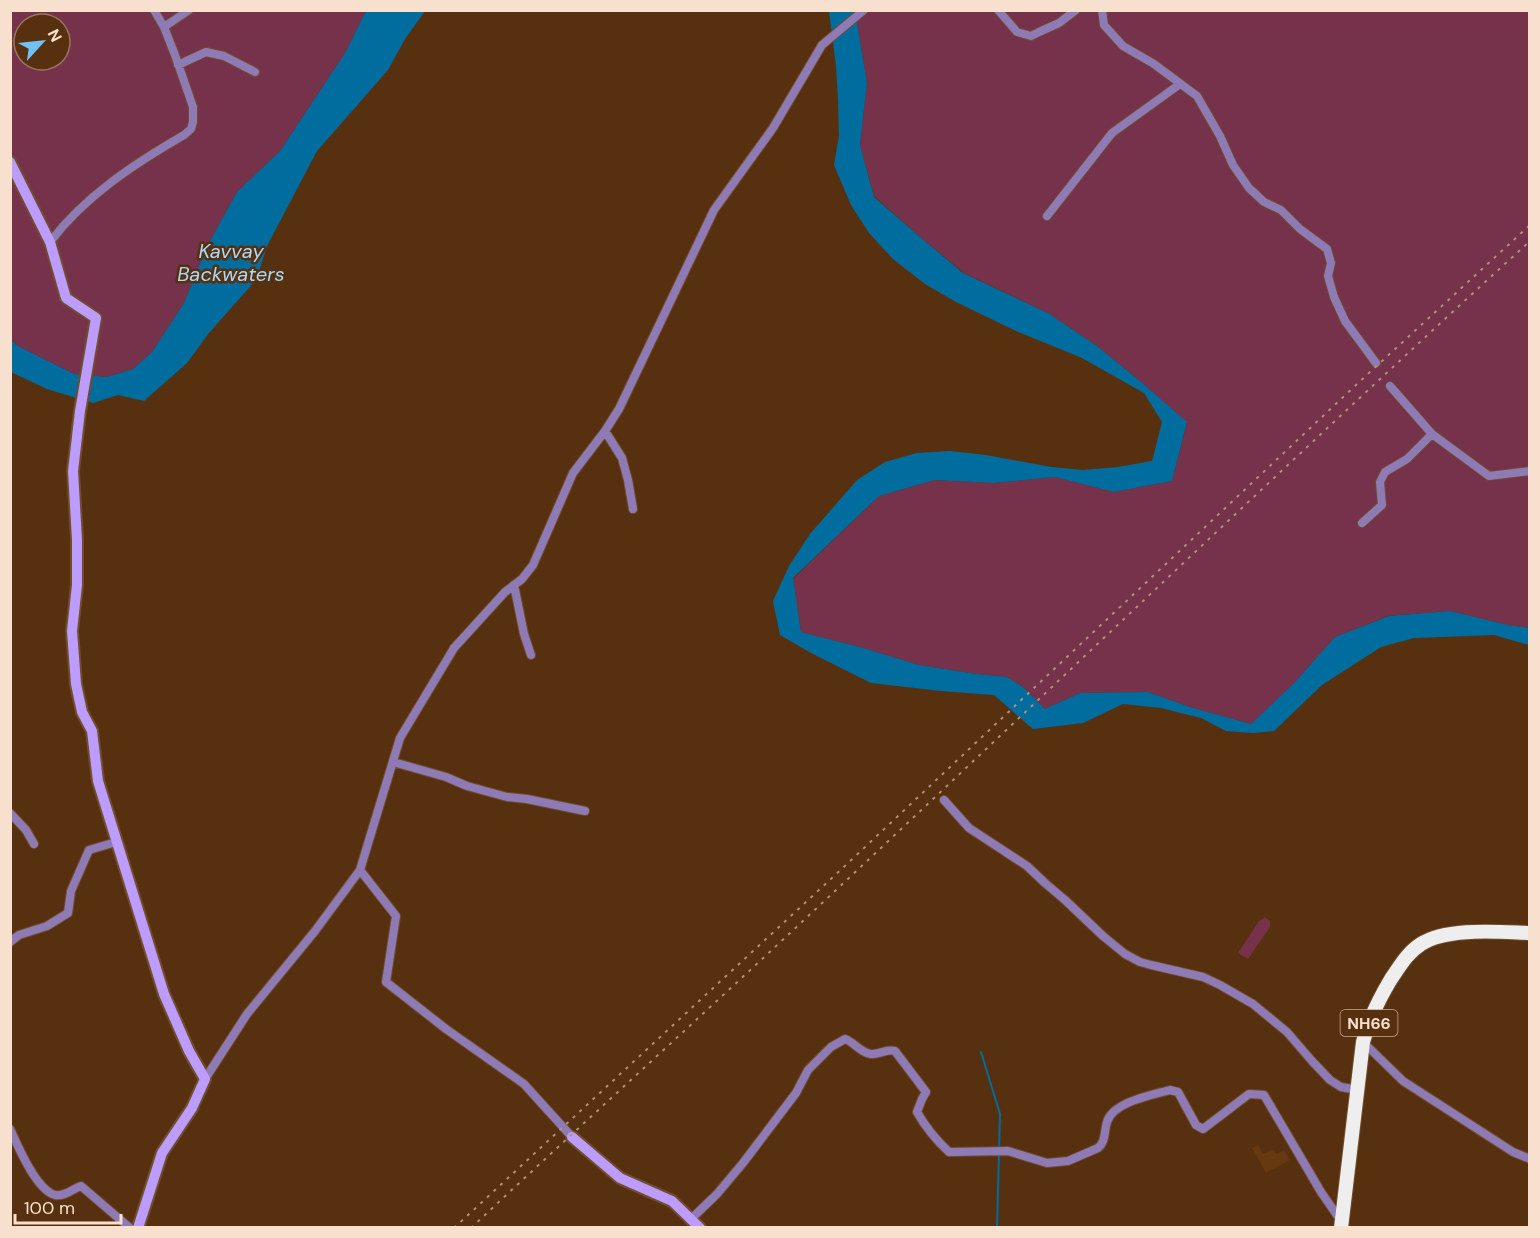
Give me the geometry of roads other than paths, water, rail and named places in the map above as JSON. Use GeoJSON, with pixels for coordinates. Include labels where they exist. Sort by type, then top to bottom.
{"type":"FeatureCollection","features":[{"type":"Feature","properties":{"kind":"highway","name":"NH66"},"geometry":{"type":"LineString","coordinates":[[1341,1224],[1363,1042],[1367,1026],[1382,993],[1407,956],[1422,943],[1442,936],[1469,932],[1530,933]]}},
{"type":"Feature","properties":{"kind":"street"},"geometry":{"type":"LineString","coordinates":[[50,243],[72,215],[132,166],[191,129],[193,107],[164,27],[154,10]]}},
{"type":"Feature","properties":{"kind":"street"},"geometry":{"type":"LineString","coordinates":[[164,27],[189,10]]}},
{"type":"Feature","properties":{"kind":"street"},"geometry":{"type":"LineString","coordinates":[[138,1227],[162,1153],[192,1108],[205,1079],[247,1014],[315,931],[360,870],[400,738],[454,648],[533,565],[573,473],[619,409],[714,210],[773,129],[822,45],[864,10]]}},
{"type":"Feature","properties":{"kind":"street"},"geometry":{"type":"LineString","coordinates":[[998,10],[1017,32],[1031,36],[1059,23],[1076,10]]}},
{"type":"Feature","properties":{"kind":"street"},"geometry":{"type":"LineString","coordinates":[[1102,10],[1104,25],[1123,46],[1154,64],[1197,96],[1220,136],[1233,165],[1249,188],[1264,202],[1281,210],[1300,229],[1327,249],[1331,263],[1328,276],[1334,297],[1345,321],[1376,363]]}},
{"type":"Feature","properties":{"kind":"street"},"geometry":{"type":"LineString","coordinates":[[178,65],[206,52],[224,56],[255,72]]}},
{"type":"Feature","properties":{"kind":"street"},"geometry":{"type":"LineString","coordinates":[[1047,216],[1112,133],[1180,84]]}},
{"type":"Feature","properties":{"kind":"street"},"geometry":{"type":"LineString","coordinates":[[10,162],[50,243],[66,298],[96,318],[80,411],[73,471],[77,585],[72,632],[76,684],[82,712],[92,732],[98,782],[164,994],[189,1051],[205,1079]]}},
{"type":"Feature","properties":{"kind":"street"},"geometry":{"type":"LineString","coordinates":[[1390,386],[1432,434],[1489,476],[1530,471]]}},
{"type":"Feature","properties":{"kind":"street"},"geometry":{"type":"LineString","coordinates":[[605,431],[622,458],[633,509]]}},
{"type":"Feature","properties":{"kind":"street"},"geometry":{"type":"LineString","coordinates":[[1362,523],[1382,505],[1380,482],[1385,472],[1407,459],[1432,434]]}},
{"type":"Feature","properties":{"kind":"street"},"geometry":{"type":"LineString","coordinates":[[514,585],[524,634],[531,655]]}},
{"type":"Feature","properties":{"kind":"street"},"geometry":{"type":"LineString","coordinates":[[393,762],[507,797],[585,811]]}},
{"type":"Feature","properties":{"kind":"street"},"geometry":{"type":"LineString","coordinates":[[944,800],[969,828],[1027,866],[1125,954],[1140,962],[1203,977],[1228,989],[1253,1004],[1287,1032],[1330,1080],[1341,1087],[1358,1090]]}},
{"type":"Feature","properties":{"kind":"street"},"geometry":{"type":"LineString","coordinates":[[10,813],[26,830],[34,844]]}},
{"type":"Feature","properties":{"kind":"street"},"geometry":{"type":"LineString","coordinates":[[10,942],[15,936],[47,926],[68,913],[71,891],[89,850],[116,842]]}},
{"type":"Feature","properties":{"kind":"street"},"geometry":{"type":"LineString","coordinates":[[360,870],[396,916],[386,982],[446,1029],[524,1084],[572,1137],[620,1178],[672,1201],[700,1227]]}},
{"type":"Feature","properties":{"kind":"street"},"geometry":{"type":"LineString","coordinates":[[691,1219],[717,1194],[743,1163],[796,1093],[808,1070],[831,1047],[845,1039],[866,1053],[874,1054],[890,1049],[895,1051],[926,1092],[917,1112],[923,1123],[949,1152],[1003,1151],[1047,1163],[1068,1161],[1102,1145],[1108,1117],[1122,1105],[1170,1090],[1178,1092],[1196,1125],[1203,1129],[1249,1094],[1264,1095],[1341,1224]]}},
{"type":"Feature","properties":{"kind":"street"},"geometry":{"type":"LineString","coordinates":[[1363,1042],[1403,1081],[1503,1146],[1530,1159]]}},
{"type":"Feature","properties":{"kind":"street"},"geometry":{"type":"LineString","coordinates":[[10,1129],[39,1184],[55,1195],[69,1193],[81,1186],[130,1227]]}},
{"type":"Feature","properties":{"kind":"water","name":"Kavvay Backwaters"},"geometry":{"type":"Polygon","coordinates":[[[366,11],[425,11],[405,39],[388,70],[317,151],[268,244],[256,280],[209,333],[187,363],[144,401],[118,395],[93,403],[47,389],[11,372],[10,338],[16,345],[74,374],[107,377],[133,369],[152,352],[184,303],[207,246],[237,192],[280,151],[345,53],[366,11]]]}},
{"type":"Feature","properties":{"kind":"water"},"geometry":{"type":"Polygon","coordinates":[[[829,11],[855,11],[867,83],[860,145],[874,197],[963,273],[1048,313],[1097,346],[1187,422],[1172,481],[1114,492],[1055,477],[994,483],[935,480],[879,496],[793,578],[801,632],[919,665],[1007,677],[1023,687],[1045,709],[1080,693],[1148,692],[1190,707],[1251,724],[1294,683],[1335,637],[1389,616],[1450,611],[1529,628],[1529,645],[1494,635],[1414,638],[1381,647],[1322,685],[1274,731],[1253,733],[1226,731],[1201,718],[1161,708],[1123,704],[1083,723],[1033,729],[994,695],[871,683],[780,635],[773,601],[789,566],[810,534],[857,480],[885,462],[917,453],[950,451],[1051,467],[1083,470],[1118,467],[1152,461],[1162,422],[1144,393],[1082,358],[1016,331],[925,284],[893,259],[869,233],[851,205],[834,165],[839,136],[838,99],[829,11]]]}},
{"type":"Feature","properties":{"kind":"waterway"},"geometry":{"type":"LineString","coordinates":[[981,1052],[1000,1114],[997,1228]]}},
{"type":"Feature","properties":{"kind":"railway"},"geometry":{"type":"LineString","coordinates":[[454,1228],[1530,225]]}},
{"type":"Feature","properties":{"kind":"railway"},"geometry":{"type":"LineString","coordinates":[[471,1228],[1530,241]]}}]}
